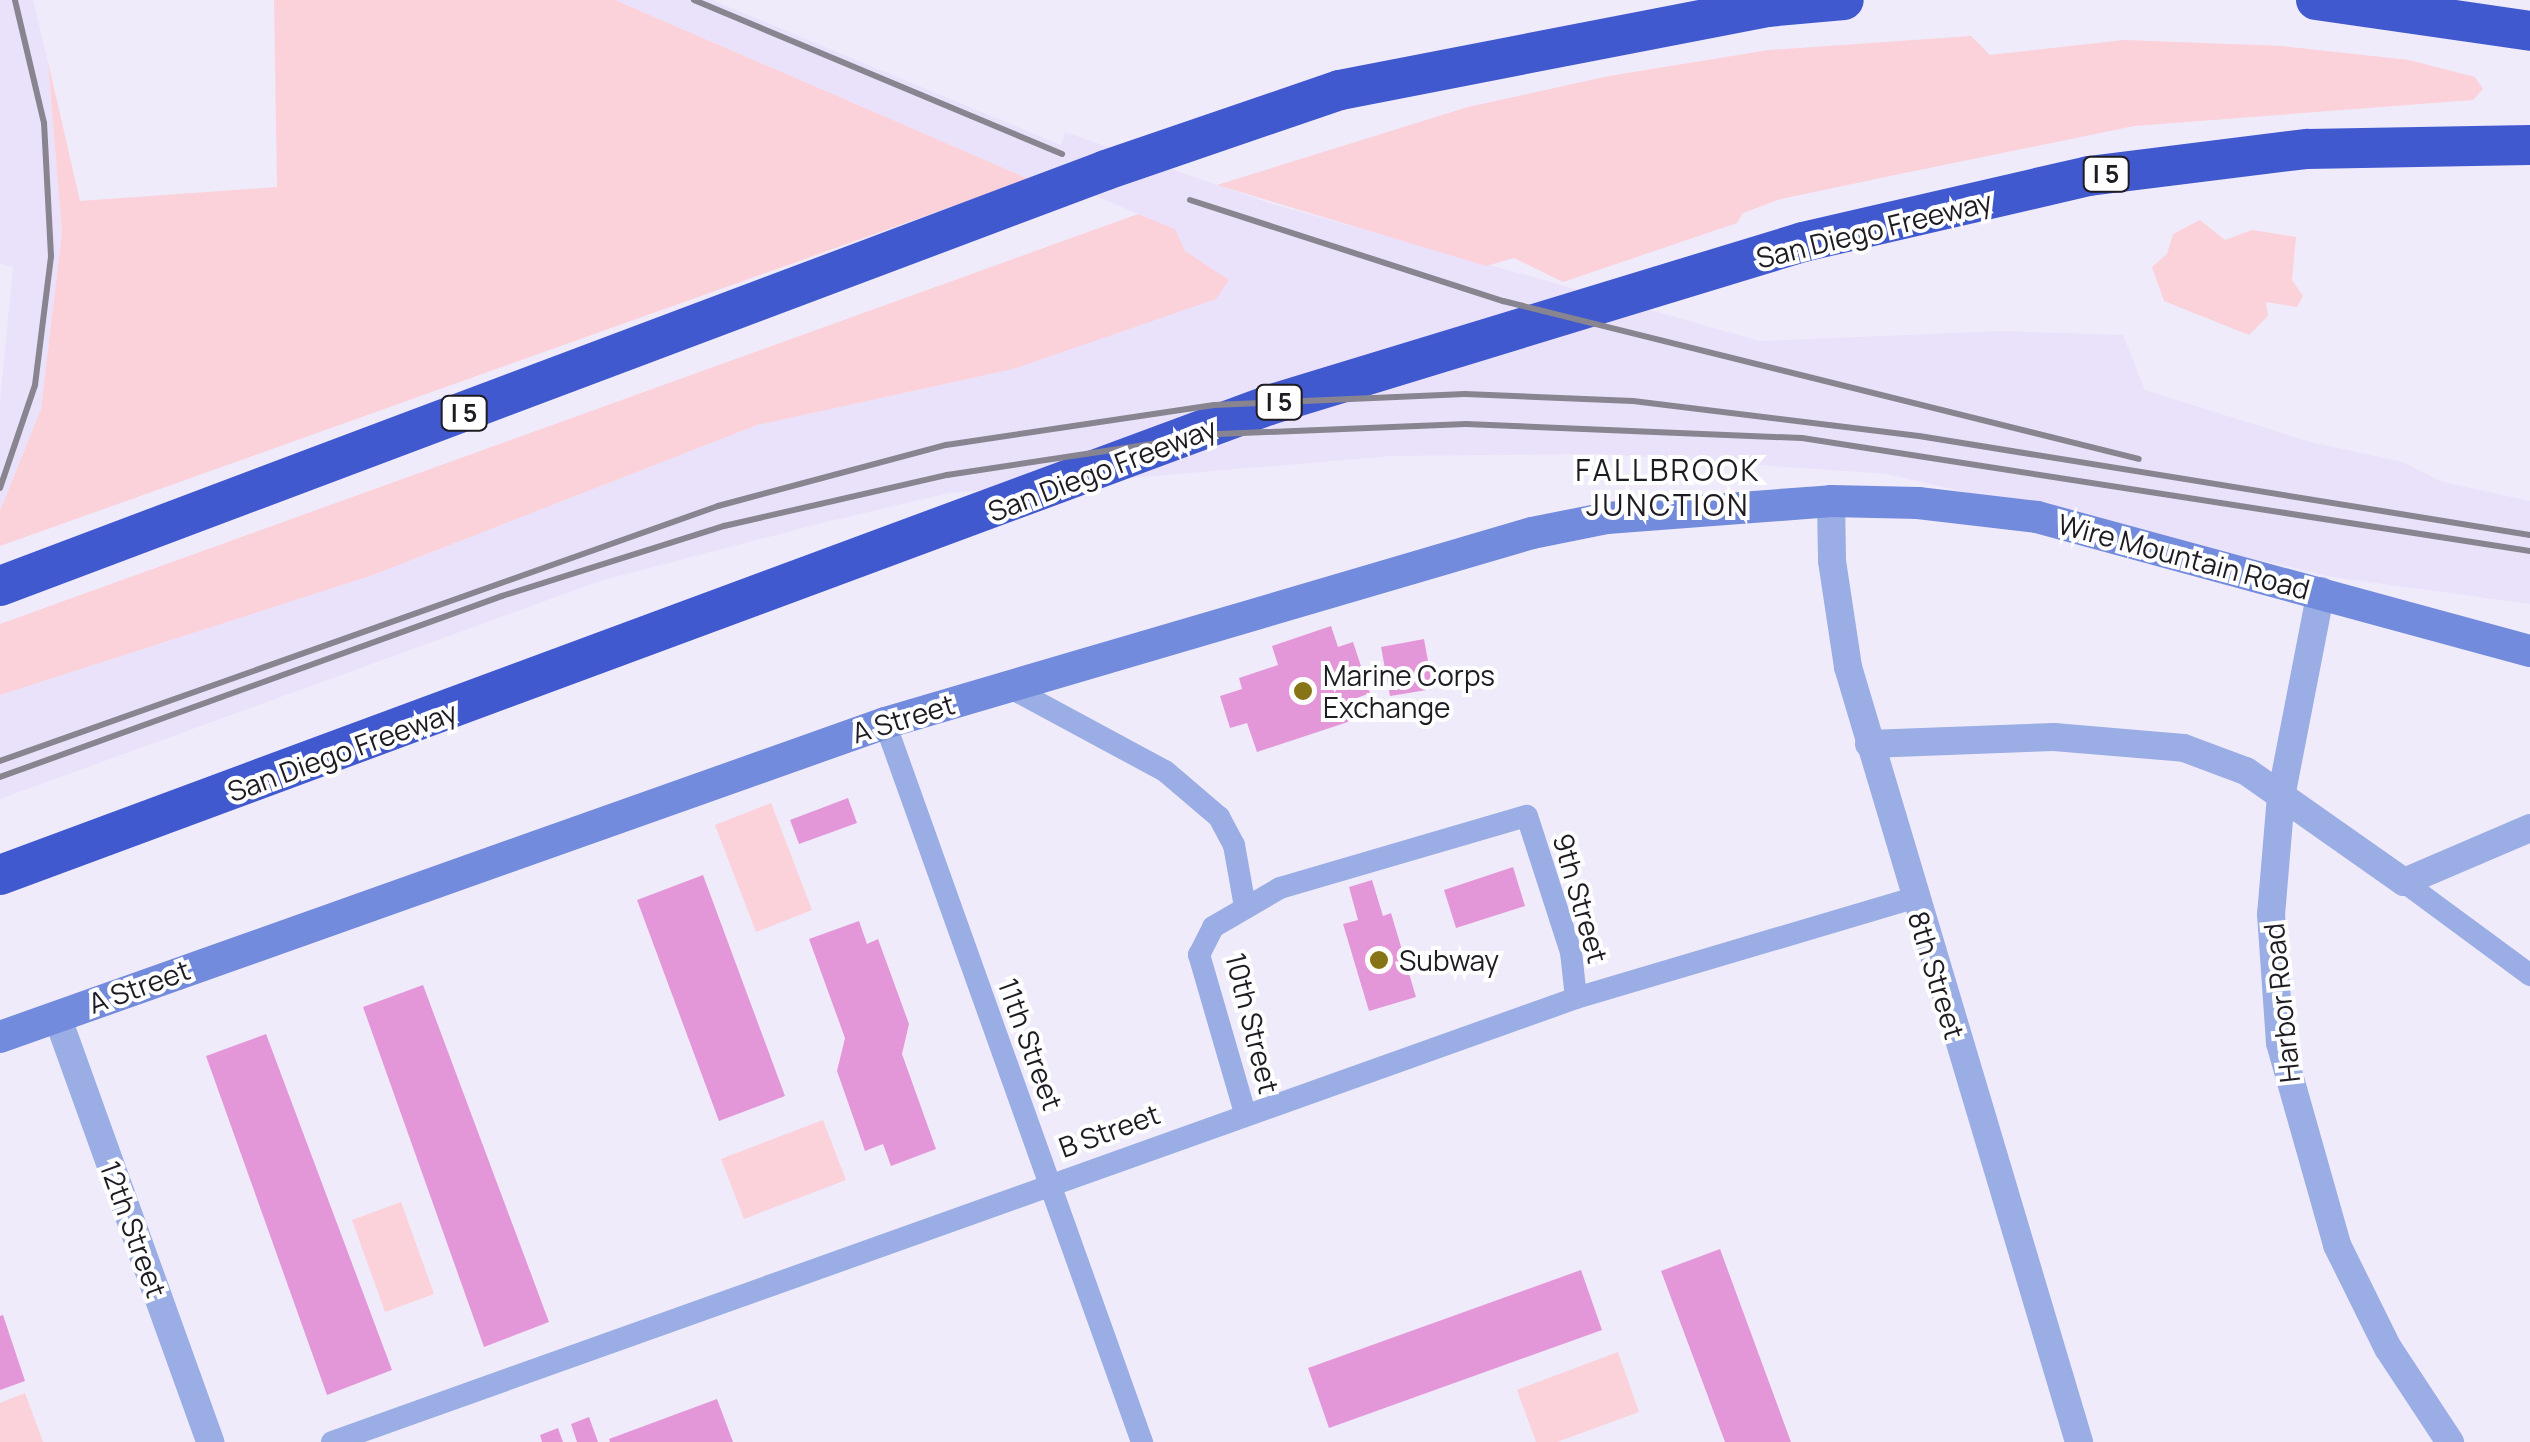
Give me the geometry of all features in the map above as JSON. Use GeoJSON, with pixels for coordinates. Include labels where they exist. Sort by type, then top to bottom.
{"type":"FeatureCollection","features":[{"type":"Feature","properties":{"kind":"highway","name":"I 5"},"geometry":{"type":"LineString","coordinates":[[0,586],[1340,90],[1524,51],[1767,7],[1844,0]]}},
{"type":"Feature","properties":{"kind":"highway"},"geometry":{"type":"LineString","coordinates":[[2316,0],[2530,31]]}},
{"type":"Feature","properties":{"kind":"highway","name":"San Diego Freeway"},"geometry":{"type":"LineString","coordinates":[[0,875],[875,556],[1268,406],[1804,242],[2089,176],[2307,149],[2530,145]]}},
{"type":"Feature","properties":{"kind":"main road","name":"Wire Mountain Road"},"geometry":{"type":"LineString","coordinates":[[1832,500],[2037,518],[2321,591],[2530,652]]}},
{"type":"Feature","properties":{"kind":"main road","name":"A Street"},"geometry":{"type":"LineString","coordinates":[[0,1037],[885,722],[1532,533],[1607,518],[1832,500]]}},
{"type":"Feature","properties":{"kind":"street","name":"8th Street"},"geometry":{"type":"LineString","coordinates":[[1832,500],[1832,561],[1848,667],[2078,1442]]}},
{"type":"Feature","properties":{"kind":"street","name":"Harbor Road"},"geometry":{"type":"LineString","coordinates":[[2321,591],[2281,796],[2271,914],[2280,1043],[2292,1103],[2337,1245],[2388,1348],[2450,1442]]}},
{"type":"Feature","properties":{"kind":"street"},"geometry":{"type":"LineString","coordinates":[[1008,686],[1166,771],[1219,817],[1234,844],[1245,907]]}},
{"type":"Feature","properties":{"kind":"street","name":"11th Street"},"geometry":{"type":"LineString","coordinates":[[885,722],[1142,1442]]}},
{"type":"Feature","properties":{"kind":"street"},"geometry":{"type":"LineString","coordinates":[[1870,744],[2123,740],[2218,757],[2281,796],[2530,975]]}},
{"type":"Feature","properties":{"kind":"street","name":"9th Street"},"geometry":{"type":"LineString","coordinates":[[1245,907],[1280,888],[1526,816],[1571,952],[1576,998]]}},
{"type":"Feature","properties":{"kind":"street"},"geometry":{"type":"LineString","coordinates":[[2404,882],[2530,828]]}},
{"type":"Feature","properties":{"kind":"street","name":"B Street"},"geometry":{"type":"LineString","coordinates":[[332,1442],[1576,998],[1914,898]]}},
{"type":"Feature","properties":{"kind":"street","name":"10th Street"},"geometry":{"type":"LineString","coordinates":[[1245,907],[1212,927],[1199,955],[1245,1113]]}},
{"type":"Feature","properties":{"kind":"street","name":"12th Street"},"geometry":{"type":"LineString","coordinates":[[57,1016],[210,1442]]}},
{"type":"Feature","properties":{"kind":"shaded area"},"geometry":{"type":"Polygon","coordinates":[[[0,0],[33,0],[48,62],[62,233],[41,409],[0,511],[0,401],[13,267],[0,264],[0,0]]]}},
{"type":"Feature","properties":{"kind":"shaded area"},"geometry":{"type":"Polygon","coordinates":[[[274,0],[615,0],[1029,179],[0,546],[0,511],[41,409],[62,233],[48,62],[80,201],[277,187],[274,0]]]}},
{"type":"Feature","properties":{"kind":"shaded area"},"geometry":{"type":"Polygon","coordinates":[[[615,0],[712,0],[1061,145],[1065,132],[1266,202],[1760,341],[2002,331],[2123,335],[2145,390],[2310,442],[2403,462],[2443,482],[2530,501],[2530,604],[2332,577],[1887,474],[1601,454],[1392,456],[949,493],[818,524],[600,581],[0,799],[0,695],[373,575],[757,425],[1013,369],[1228,280],[1185,251],[1175,229],[1049,177],[1029,179],[615,0]]]}},
{"type":"Feature","properties":{"kind":"shaded area"},"geometry":{"type":"Polygon","coordinates":[[[1971,36],[1990,55],[2124,40],[2282,46],[2409,60],[2475,77],[2483,89],[2473,100],[2134,126],[1890,176],[1781,199],[1743,213],[1737,223],[1563,282],[1514,258],[1486,266],[1217,185],[1468,107],[1609,76],[1769,50],[1971,36]]]}},
{"type":"Feature","properties":{"kind":"shaded area"},"geometry":{"type":"Polygon","coordinates":[[[1138,214],[1175,229],[1185,251],[1229,280],[1216,299],[1013,369],[757,425],[373,575],[0,695],[0,624],[1138,214]]]}},
{"type":"Feature","properties":{"kind":"shaded area"},"geometry":{"type":"Polygon","coordinates":[[[2200,220],[2225,240],[2252,230],[2296,237],[2292,280],[2303,296],[2297,307],[2266,302],[2268,316],[2249,335],[2164,301],[2152,267],[2167,254],[2173,234],[2200,220]]]}},
{"type":"Feature","properties":{"kind":"shaded area"},"geometry":{"type":"Polygon","coordinates":[[[771,803],[812,910],[756,932],[715,825],[771,803]]]}},
{"type":"Feature","properties":{"kind":"shaded area"},"geometry":{"type":"Polygon","coordinates":[[[823,1120],[846,1180],[744,1219],[721,1159],[823,1120]]]}},
{"type":"Feature","properties":{"kind":"shaded area"},"geometry":{"type":"Polygon","coordinates":[[[401,1202],[434,1294],[385,1312],[352,1220],[401,1202]]]}},
{"type":"Feature","properties":{"kind":"shaded area"},"geometry":{"type":"Polygon","coordinates":[[[1618,1352],[1639,1412],[1557,1442],[1536,1442],[1517,1390],[1618,1352]]]}},
{"type":"Feature","properties":{"kind":"shaded area"},"geometry":{"type":"Polygon","coordinates":[[[25,1393],[43,1442],[0,1442],[0,1403],[25,1393]]]}},
{"type":"Feature","properties":{"kind":"building","name":"Marine Corps Exchange"},"geometry":{"type":"Polygon","coordinates":[[[1331,626],[1338,647],[1353,642],[1370,693],[1357,698],[1363,717],[1257,752],[1247,723],[1230,728],[1220,696],[1242,689],[1239,678],[1278,665],[1272,646],[1331,626]]]}},
{"type":"Feature","properties":{"kind":"building"},"geometry":{"type":"Polygon","coordinates":[[[1424,639],[1433,689],[1390,696],[1381,647],[1424,639]]]}},
{"type":"Feature","properties":{"kind":"building"},"geometry":{"type":"Polygon","coordinates":[[[848,798],[857,823],[799,844],[790,820],[848,798]]]}},
{"type":"Feature","properties":{"kind":"building"},"geometry":{"type":"Polygon","coordinates":[[[1513,867],[1525,906],[1456,928],[1444,890],[1513,867]]]}},
{"type":"Feature","properties":{"kind":"building"},"geometry":{"type":"Polygon","coordinates":[[[703,875],[785,1096],[719,1121],[637,900],[703,875]]]}},
{"type":"Feature","properties":{"kind":"building","name":"Subway"},"geometry":{"type":"Polygon","coordinates":[[[1372,880],[1383,916],[1391,913],[1416,997],[1369,1011],[1343,924],[1358,920],[1349,887],[1372,880]]]}},
{"type":"Feature","properties":{"kind":"building"},"geometry":{"type":"Polygon","coordinates":[[[859,921],[867,944],[878,939],[909,1024],[902,1054],[936,1149],[891,1166],[883,1144],[865,1151],[837,1071],[845,1038],[809,939],[859,921]]]}},
{"type":"Feature","properties":{"kind":"building"},"geometry":{"type":"Polygon","coordinates":[[[423,985],[549,1322],[484,1347],[363,1007],[423,985]]]}},
{"type":"Feature","properties":{"kind":"building"},"geometry":{"type":"Polygon","coordinates":[[[266,1034],[392,1370],[327,1395],[206,1056],[266,1034]]]}},
{"type":"Feature","properties":{"kind":"building"},"geometry":{"type":"Polygon","coordinates":[[[1720,1249],[1791,1442],[1725,1442],[1661,1271],[1720,1249]]]}},
{"type":"Feature","properties":{"kind":"building"},"geometry":{"type":"Polygon","coordinates":[[[1581,1270],[1602,1330],[1329,1428],[1308,1368],[1581,1270]]]}},
{"type":"Feature","properties":{"kind":"building"},"geometry":{"type":"Polygon","coordinates":[[[3,1315],[25,1381],[0,1390],[0,1316],[3,1315]]]}},
{"type":"Feature","properties":{"kind":"building"},"geometry":{"type":"Polygon","coordinates":[[[717,1399],[733,1442],[610,1442],[609,1439],[717,1399]]]}},
{"type":"Feature","properties":{"kind":"building"},"geometry":{"type":"Polygon","coordinates":[[[589,1417],[598,1442],[577,1442],[571,1424],[589,1417]]]}},
{"type":"Feature","properties":{"kind":"building"},"geometry":{"type":"Polygon","coordinates":[[[558,1428],[563,1442],[542,1442],[540,1435],[558,1428]]]}},
{"type":"Feature","properties":{"kind":"railway"},"geometry":{"type":"LineString","coordinates":[[0,488],[35,385],[51,256],[44,123],[15,0]]}},
{"type":"Feature","properties":{"kind":"railway"},"geometry":{"type":"LineString","coordinates":[[694,0],[1062,154]]}},
{"type":"Feature","properties":{"kind":"railway"},"geometry":{"type":"LineString","coordinates":[[1190,200],[1503,301],[2139,459]]}},
{"type":"Feature","properties":{"kind":"railway"},"geometry":{"type":"LineString","coordinates":[[0,761],[718,506],[946,445],[1214,405],[1465,394],[1633,401],[1919,436],[2530,535]]}},
{"type":"Feature","properties":{"kind":"railway"},"geometry":{"type":"LineString","coordinates":[[0,777],[502,596],[724,526],[947,475],[1218,434],[1466,424],[1802,438],[2530,551]]}},
{"type":"Feature","properties":{"kind":"place","name":"Marine Corps Exchange"},"geometry":{"type":"Point","coordinates":[1303,691]}},
{"type":"Feature","properties":{"kind":"place","name":"Subway"},"geometry":{"type":"Point","coordinates":[1379,960]}},
{"type":"Feature","properties":{"kind":"district","name":"FALLBROOK JUNCTION"},"geometry":{"type":"Point","coordinates":[1668,487]}}]}
